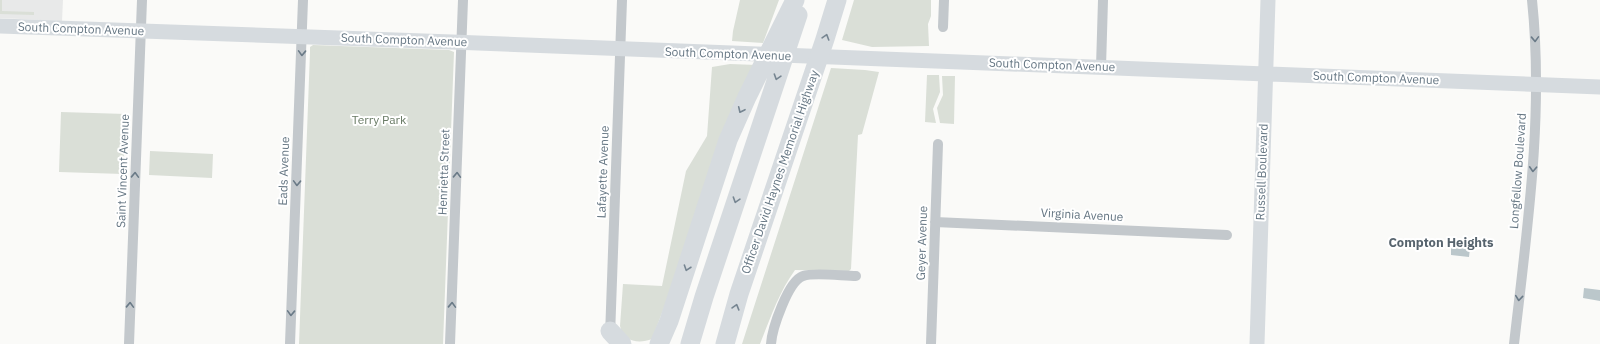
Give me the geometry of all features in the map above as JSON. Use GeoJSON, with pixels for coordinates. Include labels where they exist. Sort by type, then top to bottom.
{"type":"FeatureCollection","features":[{"type":"Feature","properties":{"kind":"highway"},"geometry":{"type":"LineString","coordinates":[[659,344],[669,321],[731,133],[795,0]]}},
{"type":"Feature","properties":{"kind":"highway"},"geometry":{"type":"LineString","coordinates":[[690,344],[704,297],[802,0]]}},
{"type":"Feature","properties":{"kind":"highway","name":"Officer David Haynes Memorial Highway"},"geometry":{"type":"LineString","coordinates":[[724,344],[739,294],[837,0]]}},
{"type":"Feature","properties":{"kind":"main road","name":"Russell Boulevard"},"geometry":{"type":"LineString","coordinates":[[1257,344],[1268,0]]}},
{"type":"Feature","properties":{"kind":"main road","name":"South Compton Avenue"},"geometry":{"type":"LineString","coordinates":[[0,26],[462,42],[620,50],[1265,73],[1600,87]]}},
{"type":"Feature","properties":{"kind":"street","name":"Saint Vincent Avenue"},"geometry":{"type":"LineString","coordinates":[[129,344],[142,0]]}},
{"type":"Feature","properties":{"kind":"street","name":"Eads Avenue"},"geometry":{"type":"LineString","coordinates":[[290,344],[304,0]]}},
{"type":"Feature","properties":{"kind":"street","name":"Henrietta Street"},"geometry":{"type":"LineString","coordinates":[[450,344],[463,0]]}},
{"type":"Feature","properties":{"kind":"street","name":"Lafayette Avenue"},"geometry":{"type":"LineString","coordinates":[[614,340],[622,0]]}},
{"type":"Feature","properties":{"kind":"street"},"geometry":{"type":"LineString","coordinates":[[943,27],[944,0]]}},
{"type":"Feature","properties":{"kind":"street"},"geometry":{"type":"LineString","coordinates":[[1101,67],[1104,0]]}},
{"type":"Feature","properties":{"kind":"street","name":"Longfellow Boulevard"},"geometry":{"type":"LineString","coordinates":[[1514,344],[1532,185],[1536,84],[1532,0]]}},
{"type":"Feature","properties":{"kind":"street","name":"Geyer Avenue"},"geometry":{"type":"LineString","coordinates":[[931,344],[938,144]]}},
{"type":"Feature","properties":{"kind":"street","name":"Virginia Avenue"},"geometry":{"type":"LineString","coordinates":[[935,222],[1226,234]]}},
{"type":"Feature","properties":{"kind":"street"},"geometry":{"type":"LineString","coordinates":[[770,344],[775,320],[793,284],[798,278],[809,275],[856,276]]}},
{"type":"Feature","properties":{"kind":"shaded area"},"geometry":{"type":"Polygon","coordinates":[[[0,0],[63,0],[62,21],[0,18],[0,0]]]}},
{"type":"Feature","properties":{"kind":"shaded area"},"geometry":{"type":"Polygon","coordinates":[[[1451,247],[1470,248],[1469,257],[1451,255],[1451,247]]]}},
{"type":"Feature","properties":{"kind":"shaded area"},"geometry":{"type":"Polygon","coordinates":[[[1584,288],[1600,290],[1600,301],[1583,298],[1584,288]]]}},
{"type":"Feature","properties":{"kind":"green space"},"geometry":{"type":"Polygon","coordinates":[[[0,0],[2,0],[2,11],[34,12],[34,15],[0,14],[0,0]]]}},
{"type":"Feature","properties":{"kind":"green space"},"geometry":{"type":"Polygon","coordinates":[[[740,0],[779,0],[763,43],[732,41],[740,0]]]}},
{"type":"Feature","properties":{"kind":"green space"},"geometry":{"type":"Polygon","coordinates":[[[854,0],[931,0],[931,16],[928,24],[929,46],[872,47],[842,40],[854,0]]]}},
{"type":"Feature","properties":{"kind":"green space","name":"Terry Park"},"geometry":{"type":"Polygon","coordinates":[[[313,45],[449,50],[454,52],[443,344],[299,344],[310,47],[313,45]]]}},
{"type":"Feature","properties":{"kind":"green space"},"geometry":{"type":"Polygon","coordinates":[[[730,64],[757,65],[652,339],[647,341],[632,340],[624,335],[620,326],[623,284],[662,286],[686,171],[707,136],[712,67],[730,64]]]}},
{"type":"Feature","properties":{"kind":"green space"},"geometry":{"type":"Polygon","coordinates":[[[831,68],[879,72],[862,134],[858,135],[851,269],[849,271],[795,270],[789,278],[771,315],[760,344],[742,344],[831,68]]]}},
{"type":"Feature","properties":{"kind":"green space"},"geometry":{"type":"Polygon","coordinates":[[[927,75],[939,75],[940,92],[933,109],[936,123],[925,122],[927,75]]]}},
{"type":"Feature","properties":{"kind":"green space"},"geometry":{"type":"Polygon","coordinates":[[[942,76],[955,76],[954,124],[940,123],[937,108],[943,95],[942,76]]]}},
{"type":"Feature","properties":{"kind":"green space"},"geometry":{"type":"Polygon","coordinates":[[[61,112],[126,114],[123,174],[59,172],[61,112]]]}},
{"type":"Feature","properties":{"kind":"green space"},"geometry":{"type":"Polygon","coordinates":[[[150,151],[213,154],[212,178],[149,175],[150,151]]]}},
{"type":"Feature","properties":{"kind":"district","name":"Compton Heights"},"geometry":{"type":"Point","coordinates":[1441,242]}}]}
